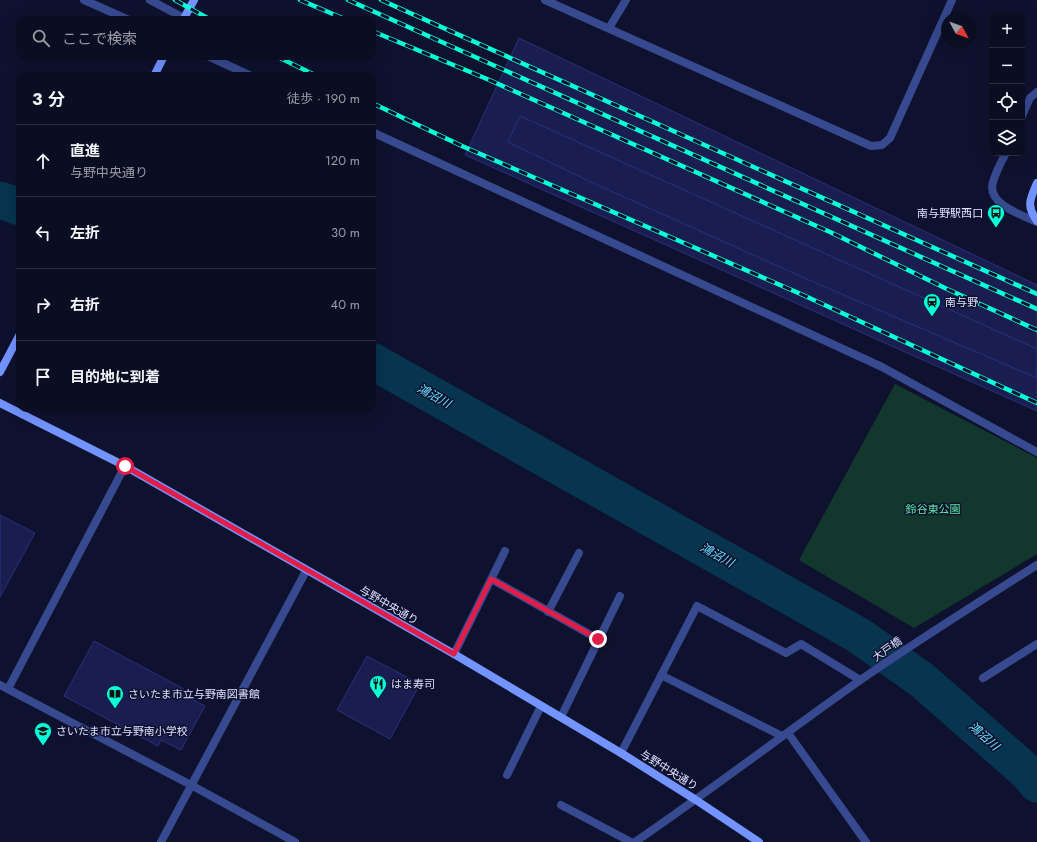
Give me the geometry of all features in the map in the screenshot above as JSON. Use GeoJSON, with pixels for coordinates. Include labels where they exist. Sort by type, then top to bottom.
{"type":"FeatureCollection","features":[{"type":"Feature","properties":{"kind":"street"},"geometry":{"type":"LineString","coordinates":[[84,0],[120,16]]}},
{"type":"Feature","properties":{"kind":"street"},"geometry":{"type":"LineString","coordinates":[[150,0],[179,16]]}},
{"type":"Feature","properties":{"kind":"street"},"geometry":{"type":"LineString","coordinates":[[186,16],[194,0]]}},
{"type":"Feature","properties":{"kind":"street"},"geometry":{"type":"LineString","coordinates":[[545,0],[871,146],[882,145],[890,138],[952,0]]}},
{"type":"Feature","properties":{"kind":"street"},"geometry":{"type":"LineString","coordinates":[[610,28],[626,0]]}},
{"type":"Feature","properties":{"kind":"street"},"geometry":{"type":"LineString","coordinates":[[156,72],[162,60]]}},
{"type":"Feature","properties":{"kind":"street"},"geometry":{"type":"LineString","coordinates":[[217,60],[243,72]]}},
{"type":"Feature","properties":{"kind":"street"},"geometry":{"type":"LineString","coordinates":[[1025,109],[1030,98],[1037,92]]}},
{"type":"Feature","properties":{"kind":"street"},"geometry":{"type":"LineString","coordinates":[[376,134],[882,367],[1037,452]]}},
{"type":"Feature","properties":{"kind":"street"},"geometry":{"type":"LineString","coordinates":[[1005,156],[992,183],[992,192],[1004,207],[1037,222]]}},
{"type":"Feature","properties":{"kind":"street"},"geometry":{"type":"LineString","coordinates":[[1037,183],[1031,197],[1030,206],[1037,222]]}},
{"type":"Feature","properties":{"kind":"street"},"geometry":{"type":"LineString","coordinates":[[0,372],[16,342]]}},
{"type":"Feature","properties":{"kind":"street","name":"与野中央通り"},"geometry":{"type":"LineString","coordinates":[[0,403],[16,411]]}},
{"type":"Feature","properties":{"kind":"street","name":"与野中央通り"},"geometry":{"type":"LineString","coordinates":[[18,412],[125,466],[306,571],[454,654],[621,753],[759,842]]}},
{"type":"Feature","properties":{"kind":"street"},"geometry":{"type":"LineString","coordinates":[[125,466],[4,687],[191,785],[295,842]]}},
{"type":"Feature","properties":{"kind":"street"},"geometry":{"type":"LineString","coordinates":[[454,654],[505,551]]}},
{"type":"Feature","properties":{"kind":"street"},"geometry":{"type":"LineString","coordinates":[[548,612],[579,553]]}},
{"type":"Feature","properties":{"kind":"street","name":"大戸橋"},"geometry":{"type":"LineString","coordinates":[[635,842],[696,800],[785,734],[915,642],[1037,565]]}},
{"type":"Feature","properties":{"kind":"street"},"geometry":{"type":"LineString","coordinates":[[161,842],[306,571]]}},
{"type":"Feature","properties":{"kind":"street"},"geometry":{"type":"LineString","coordinates":[[491,579],[598,639]]}},
{"type":"Feature","properties":{"kind":"street"},"geometry":{"type":"LineString","coordinates":[[561,717],[620,596]]}},
{"type":"Feature","properties":{"kind":"street"},"geometry":{"type":"LineString","coordinates":[[621,753],[697,606],[786,653],[800,644],[860,680]]}},
{"type":"Feature","properties":{"kind":"street"},"geometry":{"type":"LineString","coordinates":[[983,678],[1037,644]]}},
{"type":"Feature","properties":{"kind":"street"},"geometry":{"type":"LineString","coordinates":[[661,675],[785,734],[866,842]]}},
{"type":"Feature","properties":{"kind":"street"},"geometry":{"type":"LineString","coordinates":[[507,775],[541,706]]}},
{"type":"Feature","properties":{"kind":"street"},"geometry":{"type":"LineString","coordinates":[[561,805],[631,842]]}},
{"type":"Feature","properties":{"kind":"green space","name":"鈴谷東公園"},"geometry":{"type":"Polygon","coordinates":[[[895,384],[1037,458],[1037,554],[914,628],[799,560],[895,384]]]}},
{"type":"Feature","properties":{"kind":"building"},"geometry":{"type":"Polygon","coordinates":[[[519,38],[1037,285],[1037,411],[465,155],[519,38]]]}},
{"type":"Feature","properties":{"kind":"building"},"geometry":{"type":"Polygon","coordinates":[[[520,116],[1037,349],[1037,378],[809,280],[591,182],[508,142],[520,116]]]}},
{"type":"Feature","properties":{"kind":"building"},"geometry":{"type":"Polygon","coordinates":[[[0,515],[35,533],[0,597],[0,515]]]}},
{"type":"Feature","properties":{"kind":"building"},"geometry":{"type":"Polygon","coordinates":[[[94,641],[184,689],[182,694],[205,706],[181,750],[161,740],[158,746],[64,696],[94,641]]]}},
{"type":"Feature","properties":{"kind":"building"},"geometry":{"type":"Polygon","coordinates":[[[367,656],[420,684],[390,739],[337,710],[367,656]]]}},
{"type":"Feature","properties":{"kind":"waterway","name":"鴻沼川"},"geometry":{"type":"LineString","coordinates":[[0,200],[16,206]]}},
{"type":"Feature","properties":{"kind":"waterway","name":"鴻沼川"},"geometry":{"type":"LineString","coordinates":[[376,363],[858,635],[922,680],[1028,773],[1037,784]]}},
{"type":"Feature","properties":{"kind":"railway"},"geometry":{"type":"LineString","coordinates":[[175,0],[204,16]]}},
{"type":"Feature","properties":{"kind":"railway"},"geometry":{"type":"LineString","coordinates":[[300,0],[338,16]]}},
{"type":"Feature","properties":{"kind":"railway"},"geometry":{"type":"LineString","coordinates":[[348,0],[1037,309]]}},
{"type":"Feature","properties":{"kind":"railway"},"geometry":{"type":"LineString","coordinates":[[381,0],[1037,294]]}},
{"type":"Feature","properties":{"kind":"railway"},"geometry":{"type":"LineString","coordinates":[[376,33],[487,79],[830,232],[947,289],[1037,330]]}},
{"type":"Feature","properties":{"kind":"railway"},"geometry":{"type":"LineString","coordinates":[[284,60],[309,72]]}},
{"type":"Feature","properties":{"kind":"railway"},"geometry":{"type":"LineString","coordinates":[[376,105],[462,146],[803,295],[1037,403]]}},
{"type":"Feature","properties":{"kind":"place","name":"南与野駅西口"},"geometry":{"type":"Point","coordinates":[996,228]}},
{"type":"Feature","properties":{"kind":"place","name":"南与野"},"geometry":{"type":"Point","coordinates":[932,317]}},
{"type":"Feature","properties":{"kind":"place","name":"はま寿司"},"geometry":{"type":"Point","coordinates":[378,699]}},
{"type":"Feature","properties":{"kind":"place","name":"さいたま市立与野南図書館"},"geometry":{"type":"Point","coordinates":[115,709]}},
{"type":"Feature","properties":{"kind":"place","name":"さいたま市立与野南小学校"},"geometry":{"type":"Point","coordinates":[43,746]}},
{"type":"Feature","properties":{"kind":"route"},"geometry":{"type":"LineString","coordinates":[[125,466],[306,571],[454,654],[491,579],[598,639]]}}]}
